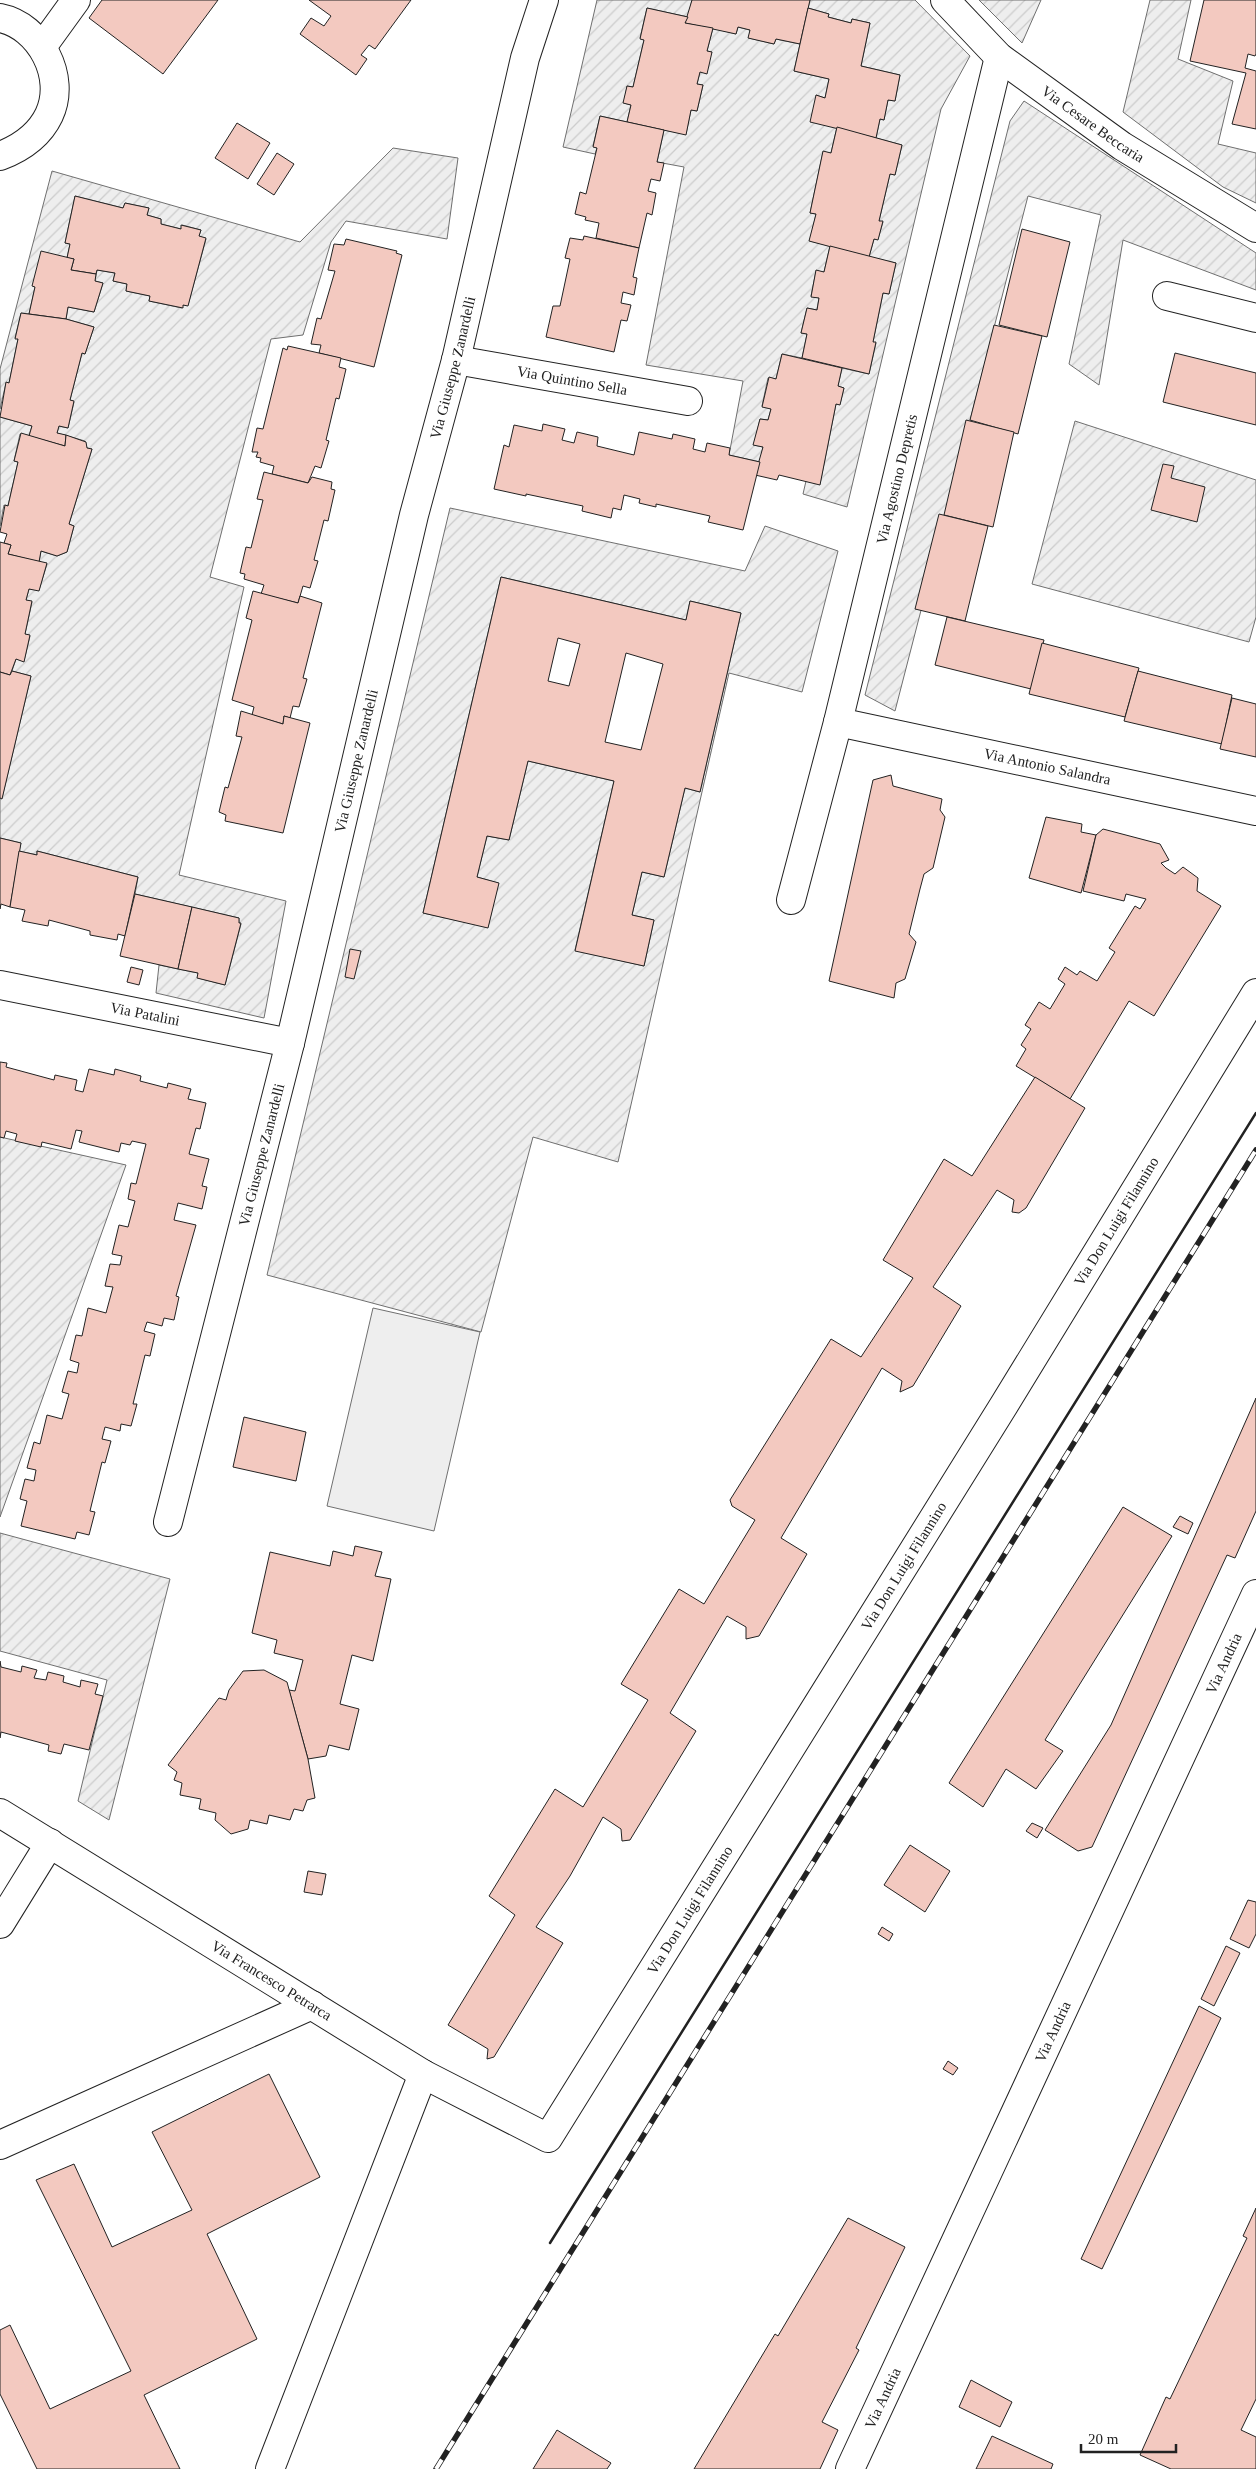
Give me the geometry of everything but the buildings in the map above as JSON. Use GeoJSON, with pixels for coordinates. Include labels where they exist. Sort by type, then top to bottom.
{"type":"FeatureCollection","features":[{"type":"Feature","properties":{"kind":"street"},"geometry":{"type":"LineString","coordinates":[[42,47],[76,0]]}},
{"type":"Feature","properties":{"kind":"street","name":"Via Giuseppe Zanardelli"},"geometry":{"type":"LineString","coordinates":[[168,1522],[290,1043],[414,515],[456,360],[525,58],[544,0]]}},
{"type":"Feature","properties":{"kind":"street","name":"Via Cesare Beccaria"},"geometry":{"type":"LineString","coordinates":[[945,0],[999,57],[1122,146],[1256,228]]}},
{"type":"Feature","properties":{"kind":"street"},"geometry":{"type":"LineString","coordinates":[[0,18],[9,20],[27,31],[42,47],[52,68],[54,84],[49,114],[37,134],[19,149],[0,156]]}},
{"type":"Feature","properties":{"kind":"street","name":"Via Agostino Depretis"},"geometry":{"type":"LineString","coordinates":[[791,900],[838,722],[999,57]]}},
{"type":"Feature","properties":{"kind":"street"},"geometry":{"type":"LineString","coordinates":[[1167,296],[1256,318]]}},
{"type":"Feature","properties":{"kind":"street","name":"Via Quintino Sella"},"geometry":{"type":"LineString","coordinates":[[456,360],[688,401]]}},
{"type":"Feature","properties":{"kind":"street","name":"Via Antonio Salandra"},"geometry":{"type":"LineString","coordinates":[[838,722],[1256,811]]}},
{"type":"Feature","properties":{"kind":"street","name":"Via Patalini"},"geometry":{"type":"LineString","coordinates":[[0,985],[290,1043]]}},
{"type":"Feature","properties":{"kind":"street","name":"Via Don Luigi Filannino"},"geometry":{"type":"LineString","coordinates":[[548,2138],[1004,1406],[1256,993]]}},
{"type":"Feature","properties":{"kind":"street","name":"Via Andria"},"geometry":{"type":"LineString","coordinates":[[850,2469],[1256,1594]]}},
{"type":"Feature","properties":{"kind":"street","name":"Via Francesco Petrarca"},"geometry":{"type":"LineString","coordinates":[[0,1813],[423,2074],[548,2138]]}},
{"type":"Feature","properties":{"kind":"street"},"geometry":{"type":"LineString","coordinates":[[0,1924],[50,1843]]}},
{"type":"Feature","properties":{"kind":"street"},"geometry":{"type":"LineString","coordinates":[[0,2145],[312,2005]]}},
{"type":"Feature","properties":{"kind":"street"},"geometry":{"type":"LineString","coordinates":[[270,2469],[423,2074]]}},
{"type":"Feature","properties":{"kind":"shaded area"},"geometry":{"type":"Polygon","coordinates":[[[597,0],[692,0],[688,17],[647,8],[640,38],[644,40],[633,87],[627,86],[624,103],[631,105],[627,122],[600,116],[593,146],[597,148],[595,154],[563,147],[597,0]]]}},
{"type":"Feature","properties":{"kind":"shaded area"},"geometry":{"type":"Polygon","coordinates":[[[810,0],[915,0],[970,56],[941,109],[847,507],[803,494],[806,481],[820,484],[836,404],[840,404],[844,388],[838,386],[842,368],[869,374],[876,343],[873,342],[883,293],[889,294],[896,263],[869,257],[874,239],[878,239],[883,222],[879,221],[890,174],[895,175],[902,145],[876,138],[880,119],[884,120],[888,100],[895,101],[900,75],[861,66],[870,23],[852,19],[851,23],[828,17],[829,14],[808,8],[810,0]]]}},
{"type":"Feature","properties":{"kind":"shaded area"},"geometry":{"type":"Polygon","coordinates":[[[979,0],[1041,0],[1022,43],[979,0]]]}},
{"type":"Feature","properties":{"kind":"shaded area"},"geometry":{"type":"Polygon","coordinates":[[[1150,0],[1191,0],[1178,59],[1233,81],[1218,144],[1256,153],[1256,203],[1223,187],[1123,112],[1150,0]]]}},
{"type":"Feature","properties":{"kind":"shaded area"},"geometry":{"type":"Polygon","coordinates":[[[738,27],[750,30],[749,38],[774,44],[776,39],[800,44],[794,71],[829,79],[825,98],[816,95],[837,127],[831,153],[823,152],[810,213],[816,214],[810,241],[830,246],[824,272],[816,271],[811,296],[819,298],[817,310],[807,308],[801,333],[807,334],[802,358],[782,354],[776,379],[768,378],[762,406],[771,409],[768,420],[760,419],[754,445],[763,447],[760,462],[729,455],[743,381],[646,365],[684,167],[657,162],[664,130],[686,134],[691,110],[697,111],[703,85],[697,84],[700,72],[712,52],[707,51],[713,28],[736,34],[738,27]]]}},
{"type":"Feature","properties":{"kind":"shaded area"},"geometry":{"type":"Polygon","coordinates":[[[1024,101],[1256,253],[1256,290],[1123,240],[1099,385],[1069,364],[1101,215],[1028,196],[895,711],[865,695],[1010,121],[1024,101]]]}},
{"type":"Feature","properties":{"kind":"shaded area"},"geometry":{"type":"Polygon","coordinates":[[[393,148],[458,158],[447,239],[346,221],[331,242],[303,335],[271,339],[210,577],[244,587],[179,875],[286,901],[264,1018],[156,993],[159,965],[198,973],[198,978],[225,985],[241,924],[239,923],[239,918],[135,894],[138,877],[37,851],[37,855],[19,851],[21,843],[0,838],[0,798],[2,798],[31,676],[12,671],[16,659],[24,661],[30,636],[25,634],[32,602],[26,600],[29,589],[39,590],[47,564],[39,562],[41,551],[57,556],[67,552],[74,526],[69,524],[92,449],[87,448],[85,441],[57,433],[59,426],[68,428],[74,402],[70,400],[82,353],[85,354],[94,327],[66,319],[68,307],[94,312],[103,283],[95,281],[97,270],[115,273],[113,281],[127,284],[126,291],[150,296],[149,301],[182,308],[183,305],[188,305],[206,239],[199,236],[201,230],[182,225],[181,229],[161,224],[161,219],[147,215],[149,208],[125,203],[123,208],[75,196],[65,243],[70,244],[67,258],[35,287],[29,314],[21,313],[15,338],[18,339],[9,383],[6,383],[0,409],[0,369],[52,171],[300,242],[393,148]]]}},
{"type":"Feature","properties":{"kind":"shaded area"},"geometry":{"type":"Polygon","coordinates":[[[0,417],[32,426],[29,436],[20,434],[14,461],[18,462],[8,506],[4,505],[0,526],[0,417]]]}},
{"type":"Feature","properties":{"kind":"shaded area"},"geometry":{"type":"Polygon","coordinates":[[[1075,421],[1256,480],[1256,617],[1249,642],[1032,584],[1075,421]]]}},
{"type":"Feature","properties":{"kind":"shaded area"},"geometry":{"type":"Polygon","coordinates":[[[450,508],[745,571],[765,526],[838,551],[802,692],[729,673],[618,1162],[533,1137],[481,1332],[267,1275],[450,508]],[[501,577],[423,913],[488,927],[498,883],[477,877],[487,836],[509,840],[528,761],[614,781],[575,950],[644,966],[654,920],[632,915],[642,872],[664,877],[685,788],[700,792],[741,613],[690,601],[686,620],[501,577]]]}},
{"type":"Feature","properties":{"kind":"shaded area"},"geometry":{"type":"Polygon","coordinates":[[[0,1137],[126,1165],[0,1517],[0,1137]]]}},
{"type":"Feature","properties":{"kind":"shaded area"},"geometry":{"type":"Polygon","coordinates":[[[373,1308],[480,1332],[434,1531],[327,1506],[373,1308]]]}},
{"type":"Feature","properties":{"kind":"shaded area"},"geometry":{"type":"Polygon","coordinates":[[[0,1533],[170,1579],[109,1820],[78,1801],[107,1680],[0,1651],[0,1533]]]}},
{"type":"Feature","properties":{"kind":"railway"},"geometry":{"type":"LineString","coordinates":[[436,2469],[1256,1150]]}},
{"type":"Feature","properties":{"kind":"wall"},"geometry":{"type":"LineString","coordinates":[[550,2243],[1256,1113]]}}]}
